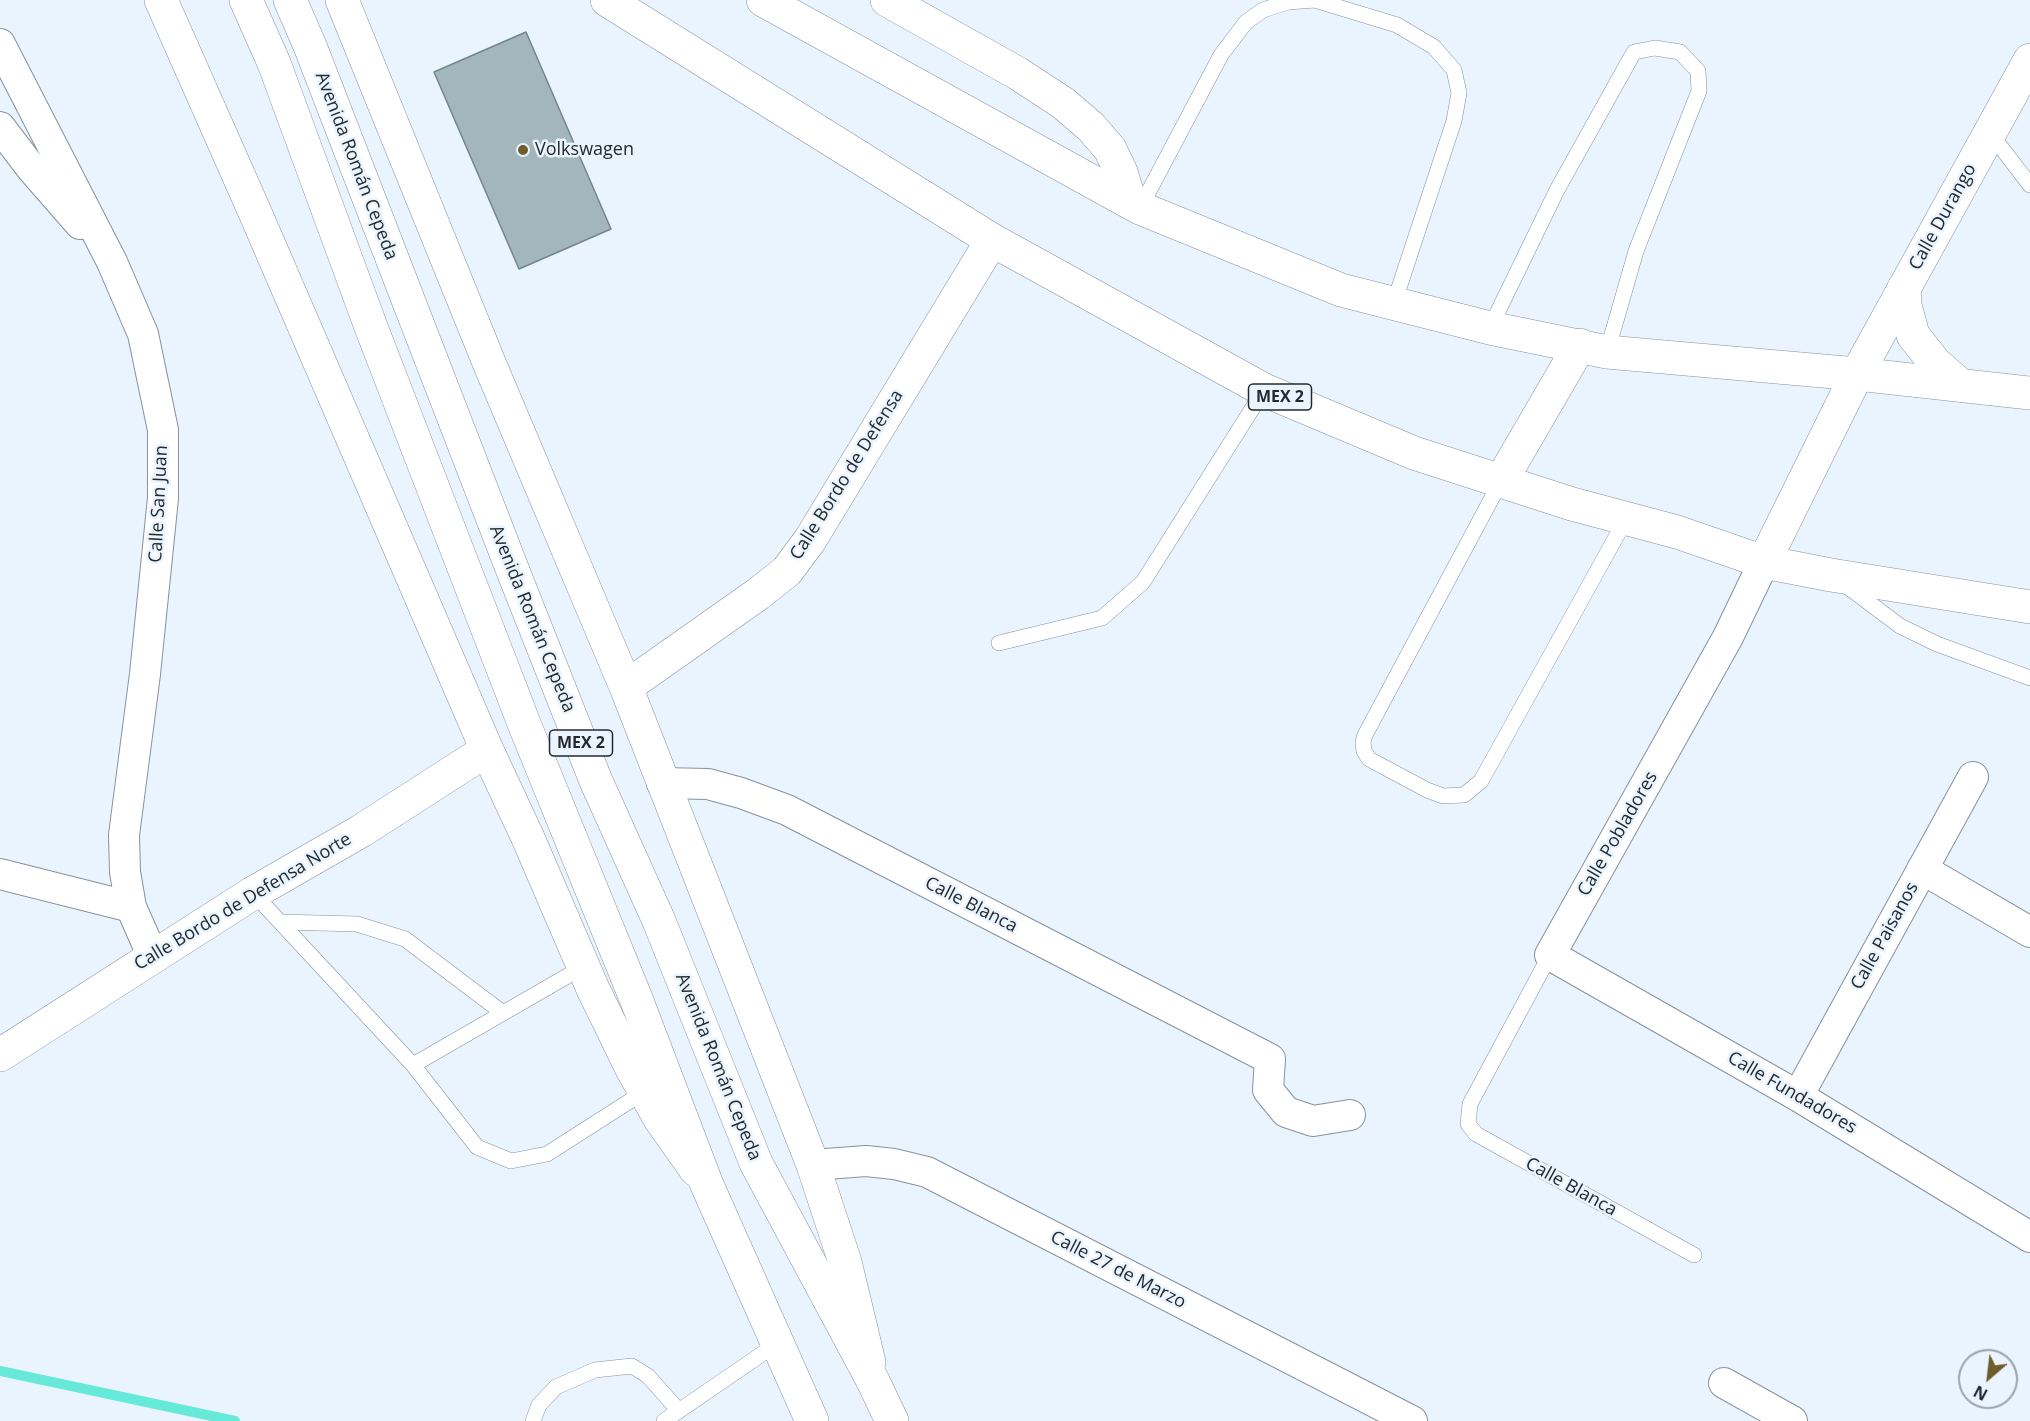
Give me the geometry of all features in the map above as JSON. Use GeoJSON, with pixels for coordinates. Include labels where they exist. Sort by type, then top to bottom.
{"type":"FeatureCollection","features":[{"type":"Feature","properties":{"kind":"main road","name":"MEX 2"},"geometry":{"type":"LineString","coordinates":[[161,0],[258,216],[487,750],[528,838],[583,967],[644,1092],[660,1119],[707,1185]]}},
{"type":"Feature","properties":{"kind":"main road","name":"MEX 2"},"geometry":{"type":"LineString","coordinates":[[246,0],[274,63],[371,327],[508,682],[637,1001],[707,1185],[812,1421]]}},
{"type":"Feature","properties":{"kind":"main road","name":"Avenida Román Cepeda"},"geometry":{"type":"LineString","coordinates":[[291,0],[591,770],[659,921],[756,1163],[873,1381],[892,1421]]}},
{"type":"Feature","properties":{"kind":"main road","name":"MEX 2"},"geometry":{"type":"LineString","coordinates":[[342,0],[490,365],[626,687],[813,1165],[845,1262],[873,1381]]}},
{"type":"Feature","properties":{"kind":"main road","name":"MEX 2"},"geometry":{"type":"LineString","coordinates":[[607,0],[992,240],[1264,390],[1414,453],[1626,519],[1677,532],[1764,561],[1831,575],[2030,607]]}},
{"type":"Feature","properties":{"kind":"main road"},"geometry":{"type":"LineString","coordinates":[[763,0],[1135,205],[1341,290],[1490,328],[1594,348],[2030,393]]}},
{"type":"Feature","properties":{"kind":"main road"},"geometry":{"type":"LineString","coordinates":[[886,0],[1017,73],[1063,103],[1091,126],[1110,149],[1135,205]]}},
{"type":"Feature","properties":{"kind":"main road","name":"Calle Durango"},"geometry":{"type":"LineString","coordinates":[[1764,561],[1857,374],[2030,60]]}},
{"type":"Feature","properties":{"kind":"main road","name":"Calle Bordo de Defensa"},"geometry":{"type":"LineString","coordinates":[[626,687],[787,571],[810,540],[992,240]]}},
{"type":"Feature","properties":{"kind":"main road"},"geometry":{"type":"LineString","coordinates":[[1904,288],[1905,305],[1913,335],[1935,363],[1960,385]]}},
{"type":"Feature","properties":{"kind":"main road"},"geometry":{"type":"LineString","coordinates":[[1501,481],[1594,348]]}},
{"type":"Feature","properties":{"kind":"main road","name":"Calle Bordo de Defensa Norte"},"geometry":{"type":"LineString","coordinates":[[0,1055],[253,893],[361,831],[487,750]]}},
{"type":"Feature","properties":{"kind":"street","name":"Calle San Juan"},"geometry":{"type":"LineString","coordinates":[[0,44],[112,262],[143,334],[163,430],[163,498],[146,662],[124,835],[125,872],[130,907],[153,957]]}},
{"type":"Feature","properties":{"kind":"street"},"geometry":{"type":"LineString","coordinates":[[0,127],[32,169],[112,262]]}},
{"type":"Feature","properties":{"kind":"street","name":"Calle Pobladores"},"geometry":{"type":"LineString","coordinates":[[1550,955],[1728,637],[1764,561]]}},
{"type":"Feature","properties":{"kind":"street","name":"Calle Paisanos"},"geometry":{"type":"LineString","coordinates":[[1798,1095],[1973,777]]}},
{"type":"Feature","properties":{"kind":"street","name":"Calle Blanca"},"geometry":{"type":"LineString","coordinates":[[662,783],[708,784],[787,810],[1270,1059],[1268,1090],[1286,1112],[1313,1121],[1350,1115]]}},
{"type":"Feature","properties":{"kind":"street"},"geometry":{"type":"LineString","coordinates":[[1922,869],[2030,932]]}},
{"type":"Feature","properties":{"kind":"street"},"geometry":{"type":"LineString","coordinates":[[0,873],[130,907]]}},
{"type":"Feature","properties":{"kind":"street","name":"Calle Fundadores"},"geometry":{"type":"LineString","coordinates":[[1550,955],[1798,1095],[2030,1237]]}},
{"type":"Feature","properties":{"kind":"street","name":"Calle 27 de Marzo"},"geometry":{"type":"LineString","coordinates":[[813,1165],[866,1161],[894,1164],[927,1172],[1412,1421]]}},
{"type":"Feature","properties":{"kind":"street"},"geometry":{"type":"LineString","coordinates":[[1724,1383],[1792,1421]]}},
{"type":"Feature","properties":{"kind":"lane"},"geometry":{"type":"LineString","coordinates":[[1135,205],[1221,55],[1246,22],[1263,10],[1288,2],[1315,0],[1397,25],[1434,47],[1441,54],[1454,70],[1459,93],[1454,121],[1394,303]]}},
{"type":"Feature","properties":{"kind":"lane"},"geometry":{"type":"LineString","coordinates":[[1490,328],[1557,190],[1634,52],[1655,48],[1680,52],[1698,71],[1699,91],[1636,251],[1594,348]]}},
{"type":"Feature","properties":{"kind":"lane"},"geometry":{"type":"LineString","coordinates":[[1989,132],[2030,185]]}},
{"type":"Feature","properties":{"kind":"lane"},"geometry":{"type":"LineString","coordinates":[[999,643],[1102,618],[1143,582],[1264,390]]}},
{"type":"Feature","properties":{"kind":"lane"},"geometry":{"type":"LineString","coordinates":[[1501,481],[1363,742],[1364,751],[1369,759],[1443,796],[1464,795],[1481,781],[1626,519]]}},
{"type":"Feature","properties":{"kind":"lane"},"geometry":{"type":"LineString","coordinates":[[1831,575],[1900,626],[1937,644],[2030,678]]}},
{"type":"Feature","properties":{"kind":"lane"},"geometry":{"type":"LineString","coordinates":[[253,893],[413,1065],[477,1147],[511,1161],[547,1154],[644,1092]]}},
{"type":"Feature","properties":{"kind":"lane"},"geometry":{"type":"LineString","coordinates":[[281,922],[357,924],[405,939],[503,1013]]}},
{"type":"Feature","properties":{"kind":"lane","name":"Calle Pobladores"},"geometry":{"type":"LineString","coordinates":[[1470,1104],[1550,955]]}},
{"type":"Feature","properties":{"kind":"lane"},"geometry":{"type":"LineString","coordinates":[[413,1065],[583,967]]}},
{"type":"Feature","properties":{"kind":"lane","name":"Calle Blanca"},"geometry":{"type":"LineString","coordinates":[[1470,1104],[1468,1124],[1476,1134],[1694,1255]]}},
{"type":"Feature","properties":{"kind":"lane"},"geometry":{"type":"LineString","coordinates":[[664,1421],[778,1343]]}},
{"type":"Feature","properties":{"kind":"lane"},"geometry":{"type":"LineString","coordinates":[[533,1421],[539,1405],[556,1387],[595,1370],[632,1366],[648,1376],[679,1411]]}},
{"type":"Feature","properties":{"kind":"building","name":"Volkswagen"},"geometry":{"type":"Polygon","coordinates":[[[526,32],[611,229],[519,269],[434,72],[526,32]]]}},
{"type":"Feature","properties":{"kind":"waterway"},"geometry":{"type":"LineString","coordinates":[[0,1371],[235,1421]]}},
{"type":"Feature","properties":{"kind":"place","name":"Volkswagen"},"geometry":{"type":"Point","coordinates":[523,150]}}]}
